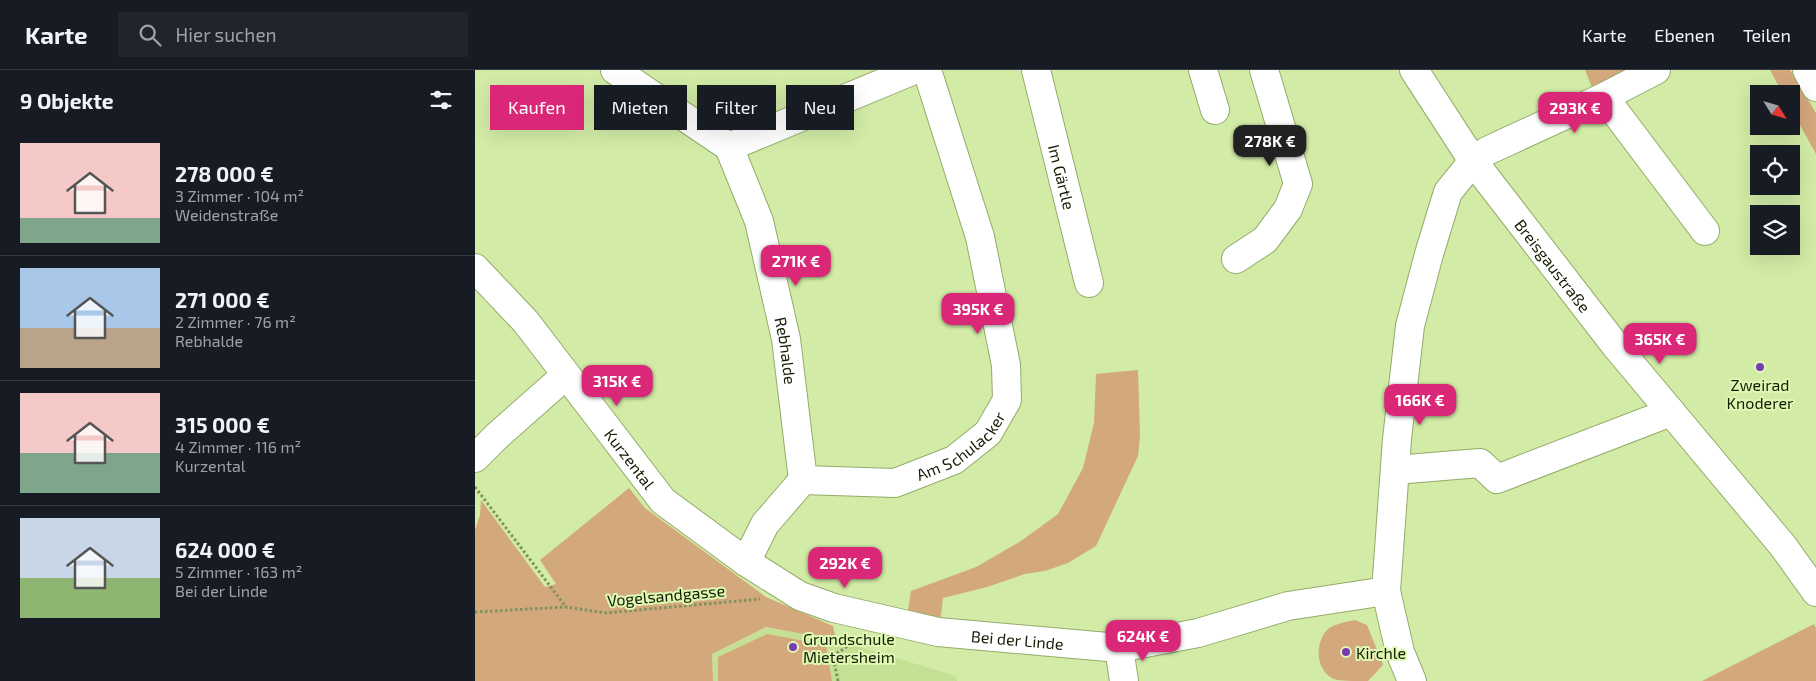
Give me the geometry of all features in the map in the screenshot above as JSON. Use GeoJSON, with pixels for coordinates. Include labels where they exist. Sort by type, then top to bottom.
{"type":"FeatureCollection","features":[{"type":"Feature","properties":{"kind":"street"},"geometry":{"type":"LineString","coordinates":[[615,70],[729,147],[914,70]]}},
{"type":"Feature","properties":{"kind":"street","name":"Am Schulacker"},"geometry":{"type":"LineString","coordinates":[[803,480],[895,483],[954,460],[988,433],[1007,400],[1006,365],[980,237],[927,70]]}},
{"type":"Feature","properties":{"kind":"street","name":"Im Gärtle"},"geometry":{"type":"LineString","coordinates":[[1036,70],[1089,283]]}},
{"type":"Feature","properties":{"kind":"street"},"geometry":{"type":"LineString","coordinates":[[1203,70],[1215,110]]}},
{"type":"Feature","properties":{"kind":"street"},"geometry":{"type":"LineString","coordinates":[[1236,259],[1265,240],[1288,209],[1297,184],[1263,70]]}},
{"type":"Feature","properties":{"kind":"street","name":"Breisgaustraße"},"geometry":{"type":"LineString","coordinates":[[1414,70],[1473,161],[1609,337],[1783,546],[1816,592]]}},
{"type":"Feature","properties":{"kind":"street"},"geometry":{"type":"LineString","coordinates":[[1412,681],[1400,652],[1386,591],[1395,470],[1410,326],[1448,192],[1473,161],[1487,151],[1604,98],[1656,70]]}},
{"type":"Feature","properties":{"kind":"street"},"geometry":{"type":"LineString","coordinates":[[1807,70],[1816,87]]}},
{"type":"Feature","properties":{"kind":"street"},"geometry":{"type":"LineString","coordinates":[[1604,98],[1705,231]]}},
{"type":"Feature","properties":{"kind":"street","name":"Rebhalde"},"geometry":{"type":"LineString","coordinates":[[729,147],[759,221],[784,330],[803,480]]}},
{"type":"Feature","properties":{"kind":"street","name":"Kurzental"},"geometry":{"type":"LineString","coordinates":[[475,268],[526,322],[663,501],[746,562]]}},
{"type":"Feature","properties":{"kind":"street"},"geometry":{"type":"LineString","coordinates":[[475,458],[567,375]]}},
{"type":"Feature","properties":{"kind":"street"},"geometry":{"type":"LineString","coordinates":[[1395,470],[1480,463],[1497,479],[1671,412]]}},
{"type":"Feature","properties":{"kind":"street"},"geometry":{"type":"LineString","coordinates":[[746,562],[765,524],[803,480]]}},
{"type":"Feature","properties":{"kind":"street","name":"Bei der Linde"},"geometry":{"type":"LineString","coordinates":[[746,562],[800,596],[834,608],[938,632],[1119,648],[1198,633],[1287,606],[1386,591]]}},
{"type":"Feature","properties":{"kind":"street"},"geometry":{"type":"LineString","coordinates":[[1119,648],[1124,681]]}},
{"type":"Feature","properties":{"kind":"path"},"geometry":{"type":"LineString","coordinates":[[475,487],[567,607]]}},
{"type":"Feature","properties":{"kind":"path","name":"Vogelsandgasse"},"geometry":{"type":"LineString","coordinates":[[475,612],[567,607],[606,613],[761,599]]}},
{"type":"Feature","properties":{"kind":"path"},"geometry":{"type":"LineString","coordinates":[[833,656],[839,681]]}},
{"type":"Feature","properties":{"kind":"shaded area"},"geometry":{"type":"Polygon","coordinates":[[[1585,70],[1633,70],[1593,90],[1585,70]]]}},
{"type":"Feature","properties":{"kind":"shaded area"},"geometry":{"type":"Polygon","coordinates":[[[1770,70],[1790,70],[1799,85],[1778,85],[1770,70]]]}},
{"type":"Feature","properties":{"kind":"shaded area"},"geometry":{"type":"Polygon","coordinates":[[[1800,87],[1816,113],[1816,154],[1800,125],[1800,87]]]}},
{"type":"Feature","properties":{"kind":"shaded area"},"geometry":{"type":"Polygon","coordinates":[[[1138,370],[1140,436],[1138,456],[1096,546],[1068,563],[1045,571],[1025,574],[987,587],[943,598],[940,623],[907,616],[911,591],[976,567],[1021,541],[1058,514],[1083,468],[1094,423],[1096,374],[1138,370]]]}},
{"type":"Feature","properties":{"kind":"shaded area"},"geometry":{"type":"Polygon","coordinates":[[[629,488],[645,508],[766,597],[833,626],[836,640],[766,627],[712,654],[713,681],[475,681],[475,530],[480,515],[481,500],[545,587],[556,584],[540,560],[629,488]]]}},
{"type":"Feature","properties":{"kind":"shaded area"},"geometry":{"type":"Polygon","coordinates":[[[1355,620],[1367,625],[1383,665],[1368,681],[1337,680],[1330,677],[1321,666],[1319,652],[1322,637],[1332,627],[1355,620]]]}},
{"type":"Feature","properties":{"kind":"shaded area"},"geometry":{"type":"Polygon","coordinates":[[[1814,624],[1816,628],[1816,681],[1702,681],[1814,624]]]}},
{"type":"Feature","properties":{"kind":"shaded area","name":"Grundschule Mietersheim"},"geometry":{"type":"Polygon","coordinates":[[[766,627],[836,640],[956,676],[957,681],[713,681],[712,654],[766,627]]]}},
{"type":"Feature","properties":{"kind":"shaded area"},"geometry":{"type":"Polygon","coordinates":[[[767,634],[826,645],[832,681],[718,681],[718,657],[767,634]]]}},
{"type":"Feature","properties":{"kind":"place","name":"Zweirad Knoderer"},"geometry":{"type":"Point","coordinates":[1760,367]}},
{"type":"Feature","properties":{"kind":"place","name":"Grundschule Mietersheim"},"geometry":{"type":"Point","coordinates":[793,647]}},
{"type":"Feature","properties":{"kind":"place","name":"Kirchle"},"geometry":{"type":"Point","coordinates":[1346,652]}}]}
